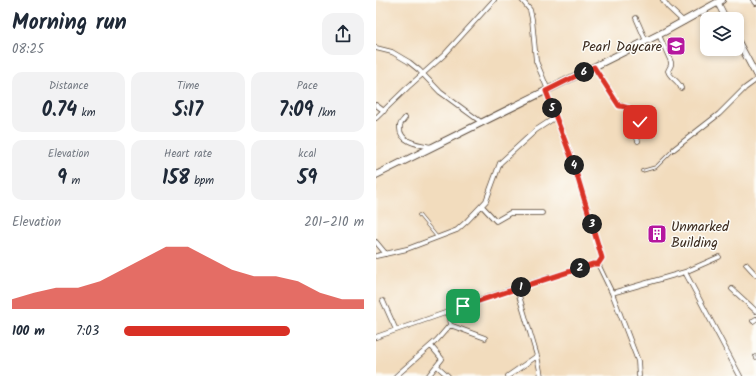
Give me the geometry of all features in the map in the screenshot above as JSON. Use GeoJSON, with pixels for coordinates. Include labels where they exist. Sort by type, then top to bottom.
{"type":"FeatureCollection","features":[{"type":"Feature","properties":{"kind":"main road"},"geometry":{"type":"LineString","coordinates":[[376,175],[659,35],[719,1]]}},
{"type":"Feature","properties":{"kind":"street"},"geometry":{"type":"LineString","coordinates":[[376,118],[444,55],[494,0]]}},
{"type":"Feature","properties":{"kind":"street"},"geometry":{"type":"LineString","coordinates":[[522,0],[530,10],[536,61],[573,162],[600,251],[602,258],[598,264]]}},
{"type":"Feature","properties":{"kind":"street"},"geometry":{"type":"LineString","coordinates":[[663,0],[668,7],[684,22]]}},
{"type":"Feature","properties":{"kind":"street"},"geometry":{"type":"LineString","coordinates":[[719,1],[723,12]]}},
{"type":"Feature","properties":{"kind":"street"},"geometry":{"type":"LineString","coordinates":[[636,18],[646,41]]}},
{"type":"Feature","properties":{"kind":"street"},"geometry":{"type":"LineString","coordinates":[[659,35],[671,62],[668,71],[669,74],[681,88]]}},
{"type":"Feature","properties":{"kind":"street"},"geometry":{"type":"LineString","coordinates":[[376,48],[392,52],[420,70],[440,92],[481,122]]}},
{"type":"Feature","properties":{"kind":"street"},"geometry":{"type":"LineString","coordinates":[[744,52],[756,75]]}},
{"type":"Feature","properties":{"kind":"street"},"geometry":{"type":"LineString","coordinates":[[594,67],[619,106],[626,106],[640,122],[636,135],[638,141]]}},
{"type":"Feature","properties":{"kind":"street"},"geometry":{"type":"LineString","coordinates":[[674,149],[720,114],[745,88],[756,80]]}},
{"type":"Feature","properties":{"kind":"street"},"geometry":{"type":"LineString","coordinates":[[376,105],[384,111]]}},
{"type":"Feature","properties":{"kind":"street"},"geometry":{"type":"LineString","coordinates":[[376,256],[407,249],[457,230],[467,222],[486,201],[500,163],[536,130],[556,117]]}},
{"type":"Feature","properties":{"kind":"street"},"geometry":{"type":"LineString","coordinates":[[404,118],[400,124],[403,136],[409,142],[432,147]]}},
{"type":"Feature","properties":{"kind":"street"},"geometry":{"type":"LineString","coordinates":[[482,206],[496,221],[510,213],[542,213]]}},
{"type":"Feature","properties":{"kind":"street"},"geometry":{"type":"LineString","coordinates":[[376,242],[386,254]]}},
{"type":"Feature","properties":{"kind":"street"},"geometry":{"type":"LineString","coordinates":[[612,293],[685,272],[719,257]]}},
{"type":"Feature","properties":{"kind":"street"},"geometry":{"type":"LineString","coordinates":[[376,337],[478,300],[593,264],[598,264]]}},
{"type":"Feature","properties":{"kind":"street"},"geometry":{"type":"LineString","coordinates":[[598,264],[612,293],[638,361],[639,376]]}},
{"type":"Feature","properties":{"kind":"street"},"geometry":{"type":"LineString","coordinates":[[746,264],[756,275]]}},
{"type":"Feature","properties":{"kind":"street"},"geometry":{"type":"LineString","coordinates":[[685,272],[740,376]]}},
{"type":"Feature","properties":{"kind":"street"},"geometry":{"type":"LineString","coordinates":[[517,289],[537,356],[541,376]]}},
{"type":"Feature","properties":{"kind":"street"},"geometry":{"type":"LineString","coordinates":[[732,289],[756,311]]}},
{"type":"Feature","properties":{"kind":"street"},"geometry":{"type":"LineString","coordinates":[[384,301],[396,330]]}},
{"type":"Feature","properties":{"kind":"street"},"geometry":{"type":"LineString","coordinates":[[448,312],[450,325]]}},
{"type":"Feature","properties":{"kind":"street"},"geometry":{"type":"LineString","coordinates":[[450,325],[485,338]]}},
{"type":"Feature","properties":{"kind":"street"},"geometry":{"type":"LineString","coordinates":[[398,375],[431,346],[450,325]]}},
{"type":"Feature","properties":{"kind":"street"},"geometry":{"type":"LineString","coordinates":[[429,375],[438,366],[442,359],[431,346]]}},
{"type":"Feature","properties":{"kind":"street"},"geometry":{"type":"LineString","coordinates":[[508,376],[537,356]]}},
{"type":"Feature","properties":{"kind":"street"},"geometry":{"type":"LineString","coordinates":[[438,366],[448,376]]}},
{"type":"Feature","properties":{"kind":"lane"},"geometry":{"type":"LineString","coordinates":[[642,171],[656,167],[674,149]]}},
{"type":"Feature","properties":{"kind":"lane"},"geometry":{"type":"LineString","coordinates":[[419,215],[437,237]]}},
{"type":"Feature","properties":{"kind":"place","name":"Pearl Daycare"},"geometry":{"type":"Point","coordinates":[676,46]}},
{"type":"Feature","properties":{"kind":"place","name":"Unmarked Building"},"geometry":{"type":"Point","coordinates":[657,234]}},
{"type":"Feature","properties":{"kind":"route"},"geometry":{"type":"LineString","coordinates":[[463,306],[593,264],[598,264],[602,258],[573,162],[546,91],[594,67],[619,106],[626,106],[640,122]]}}]}
